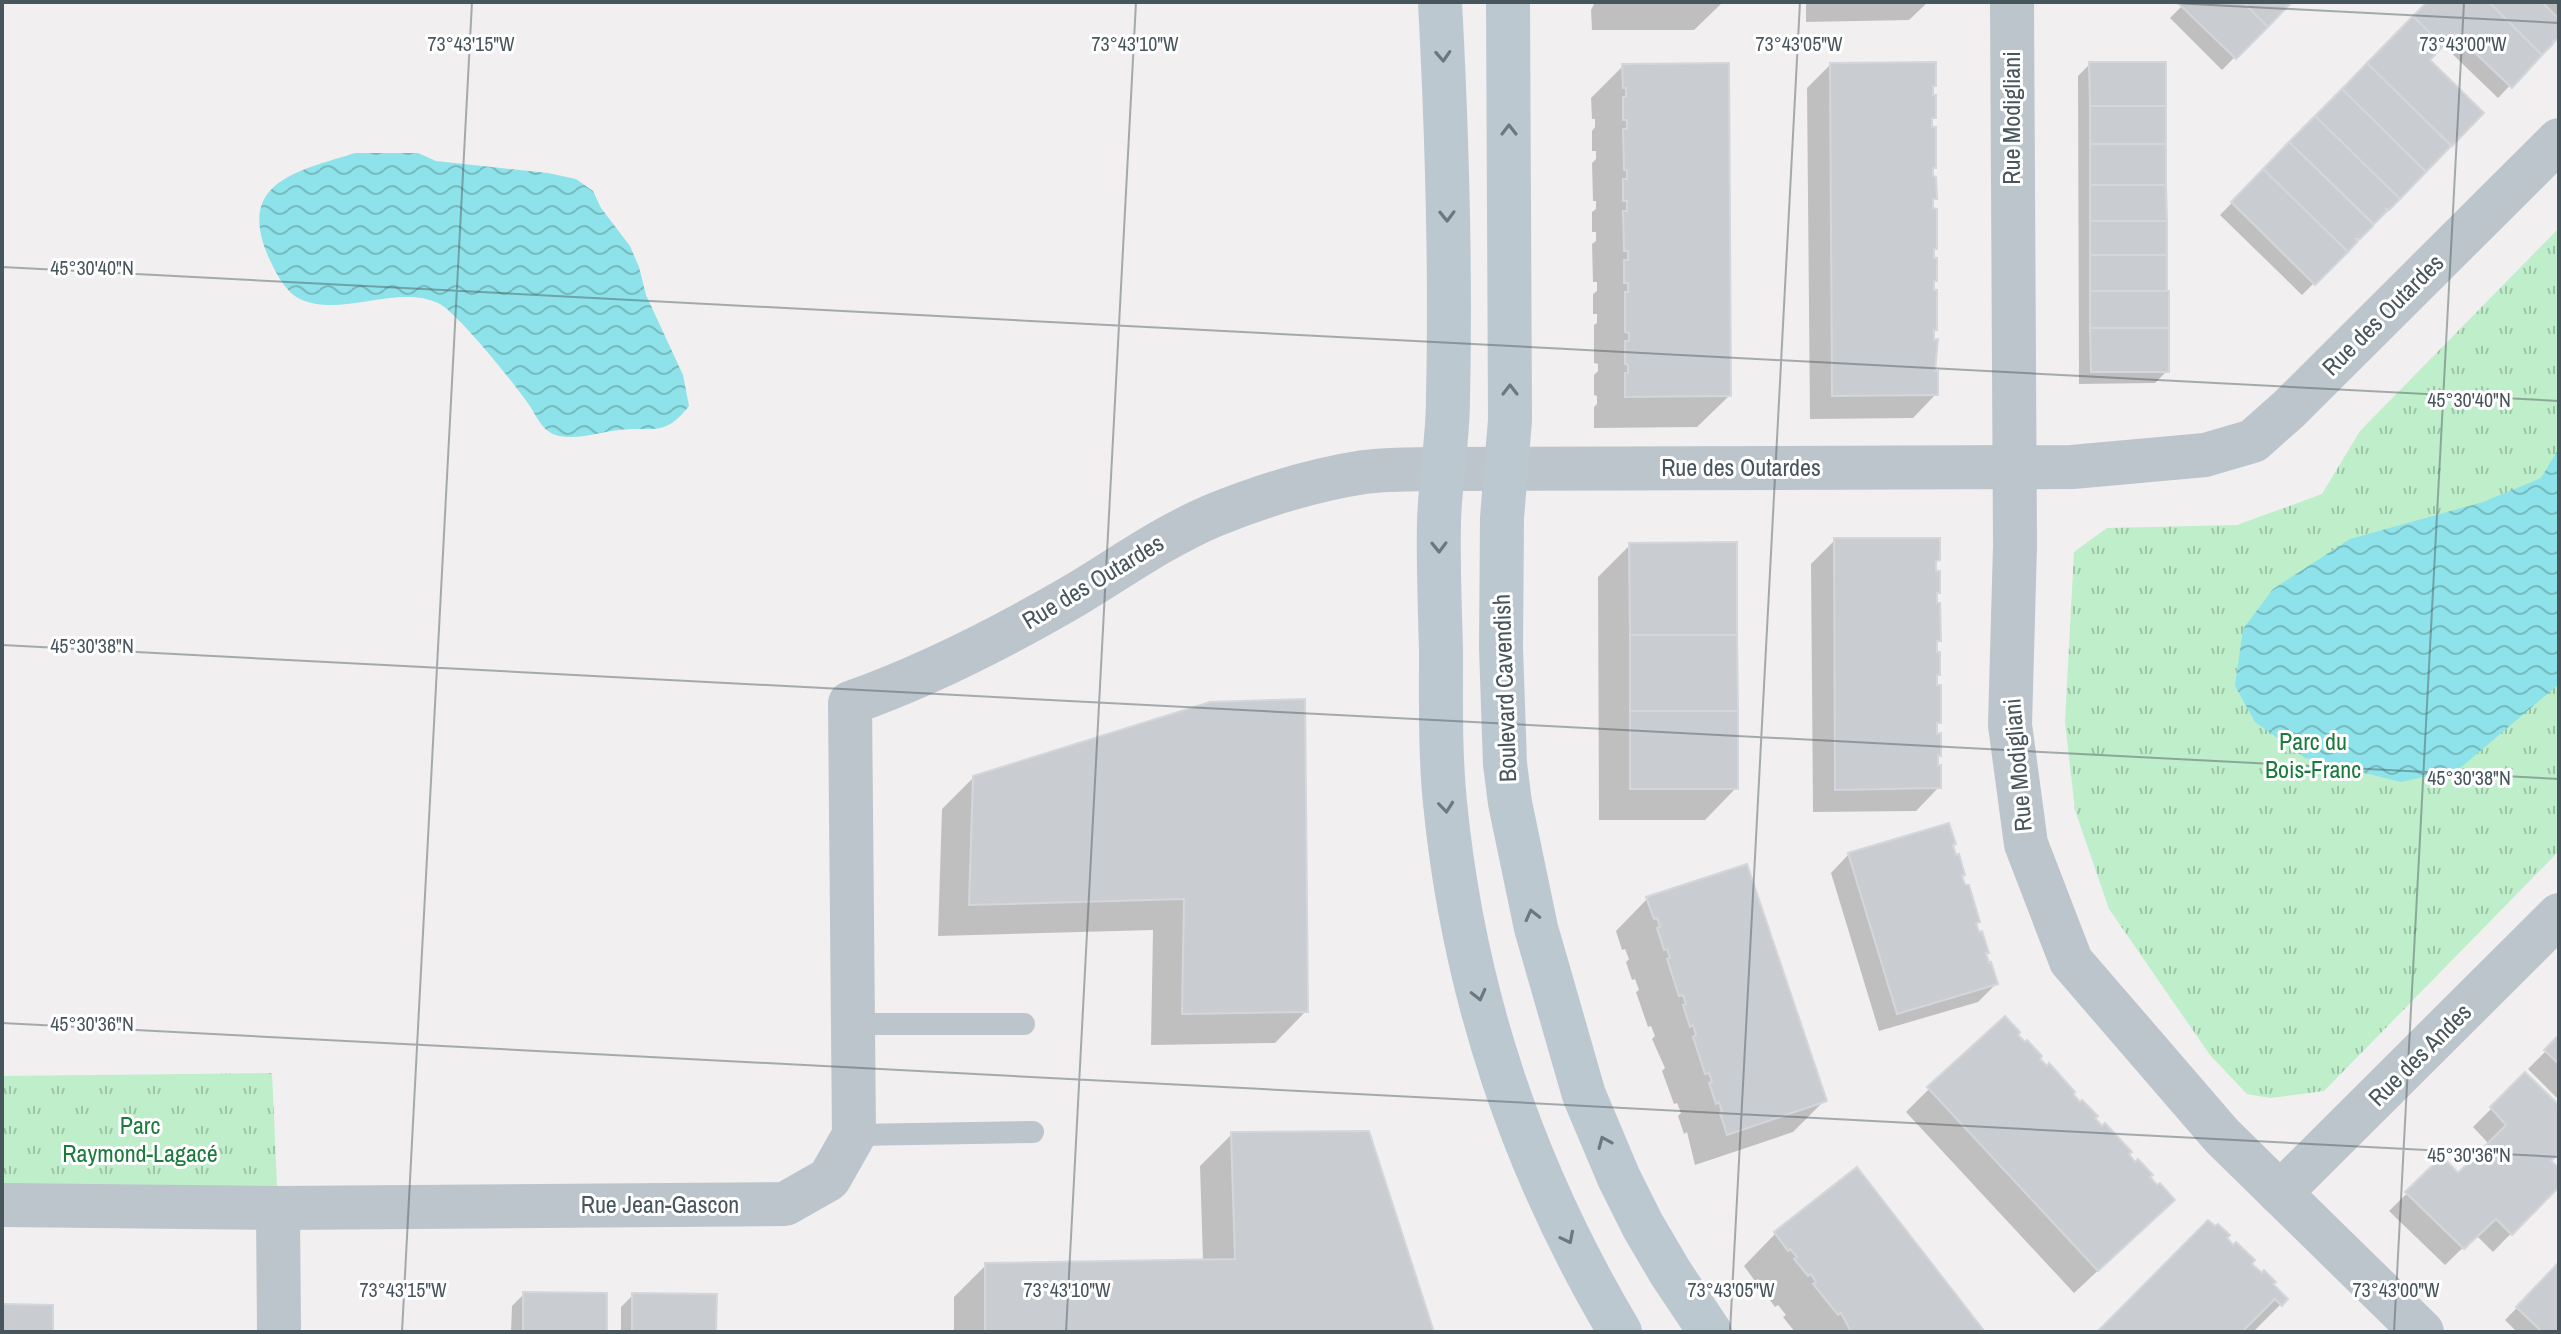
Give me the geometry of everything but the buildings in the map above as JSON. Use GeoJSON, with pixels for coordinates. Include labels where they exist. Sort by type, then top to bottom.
{"type":"FeatureCollection","features":[{"type":"Feature","properties":{"kind":"main road"},"geometry":{"type":"LineString","coordinates":[[1440,2],[1446,110],[1448,386],[1439,521],[1442,772],[1454,875],[1470,960],[1501,1076],[1534,1166],[1588,1277],[1620,1332]]}},
{"type":"Feature","properties":{"kind":"main road","name":"Boulevard Cavendish"},"geometry":{"type":"LineString","coordinates":[[1508,2],[1510,420],[1502,518],[1501,620],[1505,764],[1525,884],[1569,1050],[1601,1138],[1643,1226],[1710,1332]]}},
{"type":"Feature","properties":{"kind":"street","name":"Rue Modigliani"},"geometry":{"type":"LineString","coordinates":[[2012,2],[2015,546],[2010,725],[2026,844],[2071,961],[2222,1136],[2422,1332]]}},
{"type":"Feature","properties":{"kind":"street","name":"Rue des Outardes"},"geometry":{"type":"LineString","coordinates":[[850,703],[919,678],[972,652],[1076,594],[1161,541],[1210,517],[1324,479],[1366,472],[1505,468],[2072,467],[2205,455],[2253,441],[2289,409],[2559,140]]}},
{"type":"Feature","properties":{"kind":"street","name":"Rue Jean-Gascon"},"geometry":{"type":"LineString","coordinates":[[2,1205],[278,1208],[785,1204],[829,1179],[854,1135],[850,703]]}},
{"type":"Feature","properties":{"kind":"street","name":"Rue des Andes"},"geometry":{"type":"LineString","coordinates":[[2280,1193],[2559,915]]}},
{"type":"Feature","properties":{"kind":"street"},"geometry":{"type":"LineString","coordinates":[[278,1208],[279,1332]]}},
{"type":"Feature","properties":{"kind":"lane"},"geometry":{"type":"LineString","coordinates":[[855,1024],[1024,1024]]}},
{"type":"Feature","properties":{"kind":"lane"},"geometry":{"type":"LineString","coordinates":[[854,1135],[1033,1132]]}},
{"type":"Feature","properties":{"kind":"green space","name":"Parc du Bois-Franc"},"geometry":{"type":"Polygon","coordinates":[[[2559,228],[2559,851],[2324,1091],[2271,1098],[2247,1094],[2210,1055],[2109,909],[2075,810],[2065,722],[2074,552],[2107,528],[2237,525],[2322,494],[2360,431],[2559,228]]]}},
{"type":"Feature","properties":{"kind":"green space","name":"Parc Raymond-Lagacé"},"geometry":{"type":"Polygon","coordinates":[[[272,1073],[278,1208],[2,1206],[2,1076],[272,1073]]]}},
{"type":"Feature","properties":{"kind":"water"},"geometry":{"type":"Polygon","coordinates":[[[355,153],[418,153],[436,161],[548,173],[576,179],[593,191],[601,208],[630,246],[646,295],[683,375],[689,406],[665,427],[559,436],[544,427],[484,348],[458,319],[438,303],[405,297],[333,305],[316,304],[295,296],[285,286],[268,256],[260,231],[260,211],[267,195],[278,183],[313,166],[355,153]]]}},
{"type":"Feature","properties":{"kind":"water"},"geometry":{"type":"Polygon","coordinates":[[[2559,448],[2559,684],[2459,769],[2401,782],[2305,758],[2255,722],[2235,686],[2243,629],[2273,589],[2350,539],[2483,502],[2541,478],[2559,448]]]}}]}
